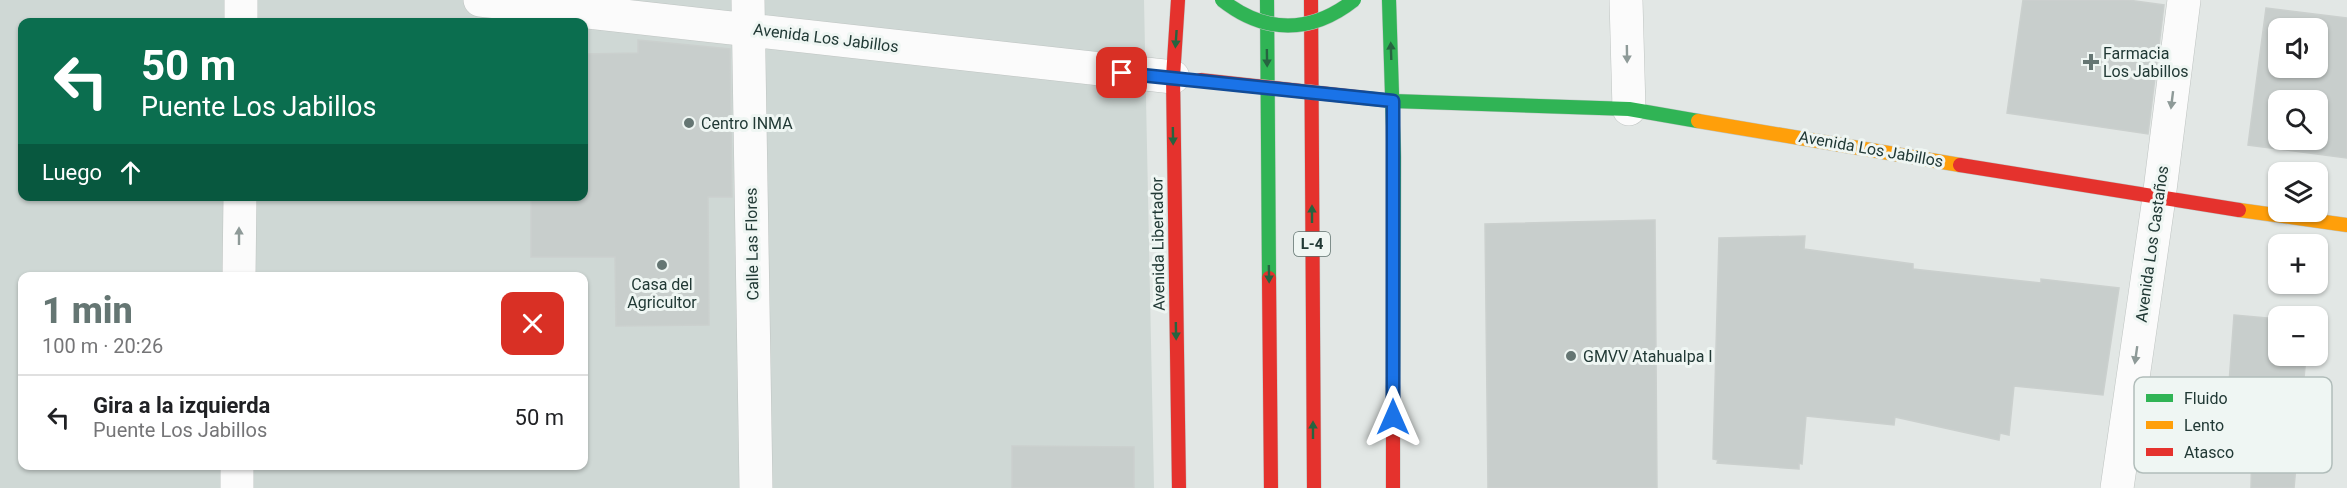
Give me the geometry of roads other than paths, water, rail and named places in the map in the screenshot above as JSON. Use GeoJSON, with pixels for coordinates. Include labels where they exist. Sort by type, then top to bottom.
{"type":"FeatureCollection","features":[{"type":"Feature","properties":{"kind":"main road","name":"Avenida Libertador"},"geometry":{"type":"LineString","coordinates":[[1178,0],[1187,79],[1179,488]]}},
{"type":"Feature","properties":{"kind":"main road"},"geometry":{"type":"LineString","coordinates":[[1222,0],[1248,17],[1275,26],[1320,22],[1342,12],[1354,0]]}},
{"type":"Feature","properties":{"kind":"main road"},"geometry":{"type":"LineString","coordinates":[[1267,0],[1271,488]]}},
{"type":"Feature","properties":{"kind":"main road","name":"L-4"},"geometry":{"type":"LineString","coordinates":[[1311,0],[1314,488]]}},
{"type":"Feature","properties":{"kind":"main road"},"geometry":{"type":"LineString","coordinates":[[1389,0],[1393,101],[1393,488]]}},
{"type":"Feature","properties":{"kind":"main road","name":"Avenida Los Jabillos"},"geometry":{"type":"LineString","coordinates":[[1187,79],[1393,101],[1629,109],[2159,198],[2347,225]]}},
{"type":"Feature","properties":{"kind":"street"},"geometry":{"type":"LineString","coordinates":[[241,0],[241,18]]}},
{"type":"Feature","properties":{"kind":"street","name":"Avenida Los Jabillos"},"geometry":{"type":"LineString","coordinates":[[480,0],[748,14],[1187,79]]}},
{"type":"Feature","properties":{"kind":"street"},"geometry":{"type":"LineString","coordinates":[[1626,0],[1629,109]]}},
{"type":"Feature","properties":{"kind":"street","name":"Avenida Los Castaños"},"geometry":{"type":"LineString","coordinates":[[2117,488],[2159,198],[2184,0]]}},
{"type":"Feature","properties":{"kind":"street","name":"Calle Las Flores"},"geometry":{"type":"LineString","coordinates":[[748,14],[756,488]]}},
{"type":"Feature","properties":{"kind":"street"},"geometry":{"type":"LineString","coordinates":[[239,272],[240,201]]}},
{"type":"Feature","properties":{"kind":"street"},"geometry":{"type":"LineString","coordinates":[[237,470],[237,488]]}},
{"type":"Feature","properties":{"kind":"place","name":"Farmacia Los Jabillos"},"geometry":{"type":"Point","coordinates":[2091,62]}},
{"type":"Feature","properties":{"kind":"place","name":"Centro INMA"},"geometry":{"type":"Point","coordinates":[689,123]}},
{"type":"Feature","properties":{"kind":"place","name":"Casa del Agricultor"},"geometry":{"type":"Point","coordinates":[662,265]}},
{"type":"Feature","properties":{"kind":"place","name":"GMVV Atahualpa I"},"geometry":{"type":"Point","coordinates":[1571,356]}}]}
